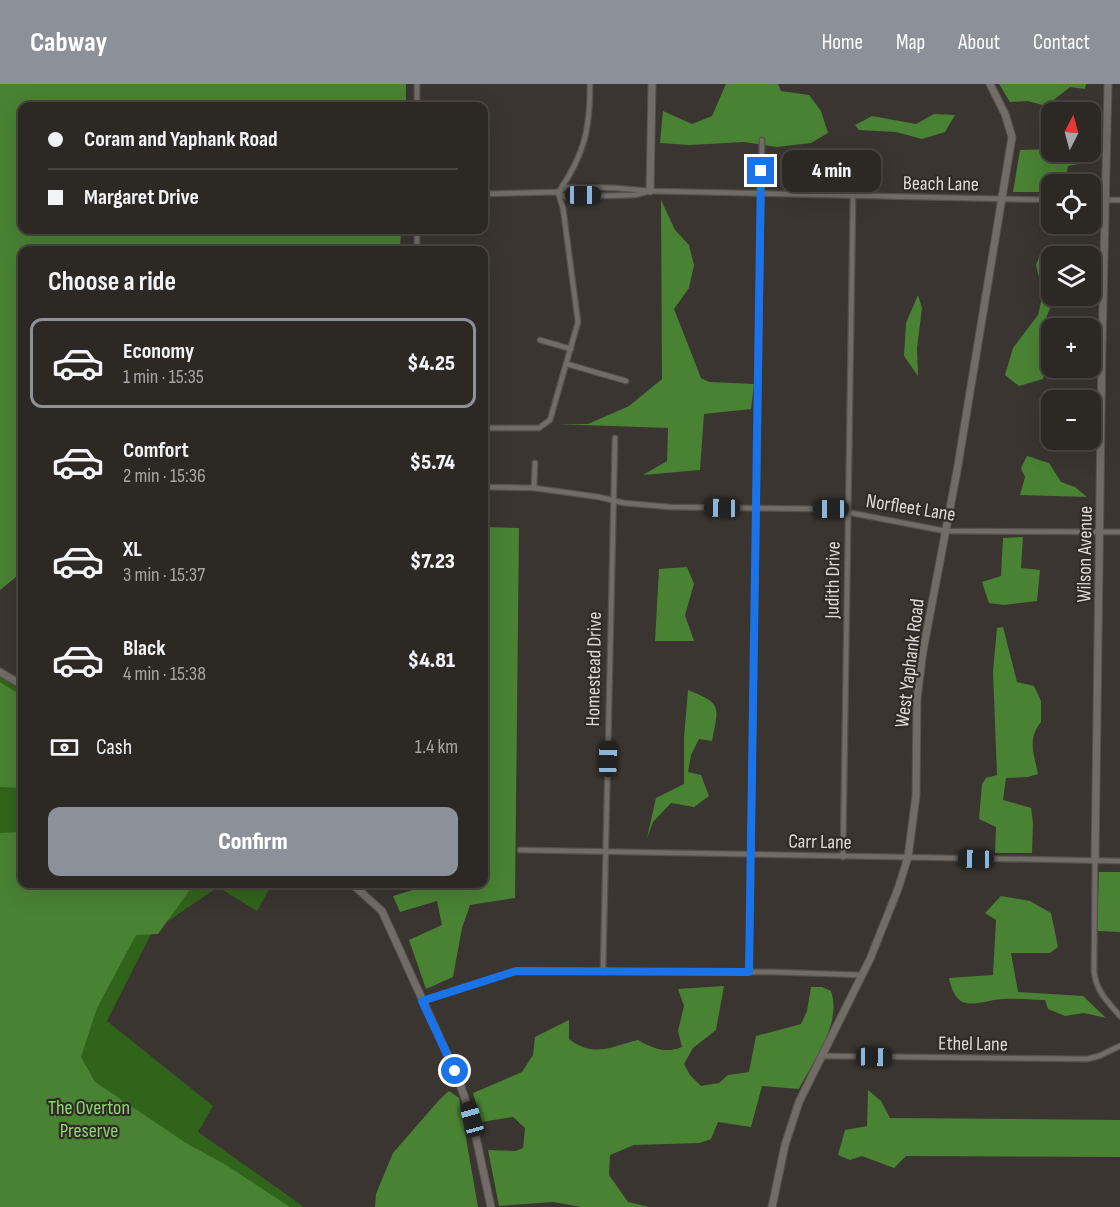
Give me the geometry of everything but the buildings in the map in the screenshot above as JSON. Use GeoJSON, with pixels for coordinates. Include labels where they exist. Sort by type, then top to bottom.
{"type":"FeatureCollection","features":[{"type":"Feature","properties":{"kind":"street"},"geometry":{"type":"LineString","coordinates":[[417,84],[417,102]]}},
{"type":"Feature","properties":{"kind":"street"},"geometry":{"type":"LineString","coordinates":[[488,428],[539,428],[550,420],[567,364],[578,322],[563,208],[558,192],[574,171],[586,137],[590,111],[590,84]]}},
{"type":"Feature","properties":{"kind":"street"},"geometry":{"type":"LineString","coordinates":[[650,191],[652,84]]}},
{"type":"Feature","properties":{"kind":"street","name":"West Yaphank Road"},"geometry":{"type":"LineString","coordinates":[[772,1207],[785,1145],[799,1102],[862,975],[898,889],[908,857],[916,796],[917,698],[923,651],[957,471],[1012,137],[1005,114],[990,84]]}},
{"type":"Feature","properties":{"kind":"street","name":"Wilson Avenue"},"geometry":{"type":"LineString","coordinates":[[1108,84],[1102,346],[1094,971],[1095,984],[1101,995],[1120,1016]]}},
{"type":"Feature","properties":{"kind":"street"},"geometry":{"type":"LineString","coordinates":[[749,972],[762,140]]}},
{"type":"Feature","properties":{"kind":"street","name":"Beach Lane"},"geometry":{"type":"LineString","coordinates":[[488,194],[558,192],[566,187],[1041,200]]}},
{"type":"Feature","properties":{"kind":"street","name":"Beach Lane"},"geometry":{"type":"LineString","coordinates":[[558,192],[565,197],[635,195],[650,191]]}},
{"type":"Feature","properties":{"kind":"street","name":"Judith Drive"},"geometry":{"type":"LineString","coordinates":[[843,857],[853,196]]}},
{"type":"Feature","properties":{"kind":"street"},"geometry":{"type":"LineString","coordinates":[[1101,200],[1120,200]]}},
{"type":"Feature","properties":{"kind":"street"},"geometry":{"type":"LineString","coordinates":[[540,340],[571,349]]}},
{"type":"Feature","properties":{"kind":"street"},"geometry":{"type":"LineString","coordinates":[[567,364],[626,381]]}},
{"type":"Feature","properties":{"kind":"street","name":"Homestead Drive"},"geometry":{"type":"LineString","coordinates":[[603,972],[615,438]]}},
{"type":"Feature","properties":{"kind":"street"},"geometry":{"type":"LineString","coordinates":[[534,488],[535,463]]}},
{"type":"Feature","properties":{"kind":"street","name":"Norfleet Lane"},"geometry":{"type":"LineString","coordinates":[[488,487],[534,488],[613,501],[670,507],[831,509],[945,531],[1120,532]]}},
{"type":"Feature","properties":{"kind":"street"},"geometry":{"type":"LineString","coordinates":[[0,672],[18,683]]}},
{"type":"Feature","properties":{"kind":"street","name":"Carr Lane"},"geometry":{"type":"LineString","coordinates":[[520,850],[1120,861]]}},
{"type":"Feature","properties":{"kind":"street"},"geometry":{"type":"LineString","coordinates":[[356,888],[382,911],[465,1093],[484,1167],[491,1207]]}},
{"type":"Feature","properties":{"kind":"street"},"geometry":{"type":"LineString","coordinates":[[422,1001],[516,971],[862,975]]}},
{"type":"Feature","properties":{"kind":"street","name":"Ethel Lane"},"geometry":{"type":"LineString","coordinates":[[823,1056],[1087,1059],[1120,1046]]}},
{"type":"Feature","properties":{"kind":"green space"},"geometry":{"type":"Polygon","coordinates":[[[0,84],[406,84],[406,102],[18,102],[18,234],[401,234],[400,246],[18,246],[18,575],[0,590],[0,84]]]}},
{"type":"Feature","properties":{"kind":"green space"},"geometry":{"type":"Polygon","coordinates":[[[726,84],[778,84],[781,91],[809,95],[821,111],[828,133],[811,143],[777,147],[744,142],[690,145],[660,143],[663,111],[692,124],[712,116],[726,84]]]}},
{"type":"Feature","properties":{"kind":"green space"},"geometry":{"type":"Polygon","coordinates":[[[999,84],[1086,84],[1085,89],[1070,87],[1051,102],[1041,102],[1041,105],[1028,101],[1010,102],[999,84]]]}},
{"type":"Feature","properties":{"kind":"green space"},"geometry":{"type":"Polygon","coordinates":[[[934,114],[955,115],[945,132],[922,139],[896,132],[859,130],[855,125],[872,116],[916,124],[934,114]]]}},
{"type":"Feature","properties":{"kind":"green space"},"geometry":{"type":"Polygon","coordinates":[[[1041,149],[1041,162],[1088,162],[1068,166],[1067,174],[1041,174],[1041,192],[1013,192],[1020,150],[1041,149]]]}},
{"type":"Feature","properties":{"kind":"green space"},"geometry":{"type":"Polygon","coordinates":[[[661,200],[675,230],[689,245],[694,265],[689,288],[674,309],[701,378],[709,382],[754,384],[751,409],[704,414],[700,470],[643,475],[667,461],[668,428],[556,424],[588,424],[629,406],[662,379],[661,200]]]}},
{"type":"Feature","properties":{"kind":"green space"},"geometry":{"type":"Polygon","coordinates":[[[1041,252],[1041,285],[1036,265],[1041,252]]]}},
{"type":"Feature","properties":{"kind":"green space"},"geometry":{"type":"Polygon","coordinates":[[[918,295],[922,308],[917,348],[918,376],[904,356],[906,323],[918,295]]]}},
{"type":"Feature","properties":{"kind":"green space"},"geometry":{"type":"Polygon","coordinates":[[[1041,302],[1041,306],[1051,306],[1046,318],[1041,318],[1041,378],[1043,379],[1019,386],[1005,375],[1013,348],[1038,315],[1041,302]]]}},
{"type":"Feature","properties":{"kind":"green space"},"geometry":{"type":"Polygon","coordinates":[[[1027,456],[1049,463],[1061,482],[1075,487],[1087,497],[1020,495],[1025,477],[1021,468],[1027,456]]]}},
{"type":"Feature","properties":{"kind":"green space"},"geometry":{"type":"Polygon","coordinates":[[[488,527],[519,528],[515,898],[470,905],[462,928],[453,977],[426,989],[409,940],[442,925],[437,901],[400,912],[393,896],[420,888],[488,888],[488,527]]]}},
{"type":"Feature","properties":{"kind":"green space"},"geometry":{"type":"Polygon","coordinates":[[[1023,537],[1021,568],[1040,570],[1037,601],[1004,605],[989,603],[982,582],[1001,576],[1003,538],[1023,537]]]}},
{"type":"Feature","properties":{"kind":"green space"},"geometry":{"type":"Polygon","coordinates":[[[687,567],[694,584],[685,615],[694,641],[655,641],[659,569],[687,567]]]}},
{"type":"Feature","properties":{"kind":"green space"},"geometry":{"type":"Polygon","coordinates":[[[1003,627],[1017,682],[1034,686],[1041,701],[1041,722],[1033,741],[1038,774],[1006,778],[1003,800],[1031,808],[1032,853],[995,853],[996,827],[979,819],[982,784],[986,778],[997,775],[993,671],[997,628],[1003,627]]]}},
{"type":"Feature","properties":{"kind":"green space","name":"The Overton Preserve"},"geometry":{"type":"Polygon","coordinates":[[[0,676],[18,688],[18,888],[217,888],[152,932],[107,1021],[213,1106],[198,1132],[304,1207],[0,1207],[0,676]]]}},
{"type":"Feature","properties":{"kind":"green space"},"geometry":{"type":"Polygon","coordinates":[[[0,682],[18,693],[18,788],[0,787],[0,682]]]}},
{"type":"Feature","properties":{"kind":"green space"},"geometry":{"type":"Polygon","coordinates":[[[688,690],[707,699],[715,707],[716,720],[712,741],[699,739],[691,755],[688,772],[701,775],[709,796],[694,807],[671,803],[653,822],[647,838],[656,798],[684,784],[684,738],[688,690]]]}},
{"type":"Feature","properties":{"kind":"green space","name":"The Overton Preserve"},"geometry":{"type":"Polygon","coordinates":[[[18,832],[18,888],[191,888],[158,934],[136,935],[97,1008],[81,1057],[95,1082],[186,1143],[226,1165],[290,1207],[0,1207],[0,833],[18,832]]]}},
{"type":"Feature","properties":{"kind":"green space"},"geometry":{"type":"Polygon","coordinates":[[[1099,872],[1120,872],[1120,932],[1097,931],[1099,872]]]}},
{"type":"Feature","properties":{"kind":"green space","name":"The Overton Preserve"},"geometry":{"type":"Polygon","coordinates":[[[220,888],[270,888],[257,911],[220,888]]]}},
{"type":"Feature","properties":{"kind":"green space"},"geometry":{"type":"Polygon","coordinates":[[[1001,896],[1030,901],[1051,913],[1058,947],[1050,953],[1011,953],[1018,992],[1083,996],[1106,1018],[1084,1013],[1065,1016],[1048,1009],[1045,1000],[1008,999],[969,1004],[957,998],[949,978],[993,975],[996,920],[985,913],[1001,896]]]}},
{"type":"Feature","properties":{"kind":"green space"},"geometry":{"type":"Polygon","coordinates":[[[724,986],[716,1030],[693,1048],[684,1064],[690,1075],[701,1086],[719,1083],[728,1075],[749,1072],[756,1036],[801,1024],[807,1011],[811,987],[822,987],[831,991],[833,1016],[830,1029],[799,1089],[762,1086],[751,1127],[718,1122],[711,1139],[700,1143],[634,1145],[610,1155],[609,1175],[628,1202],[649,1207],[581,1207],[553,1202],[499,1206],[488,1150],[516,1151],[523,1148],[525,1128],[513,1117],[481,1122],[473,1093],[522,1072],[533,1055],[535,1037],[569,1020],[569,1039],[578,1045],[594,1050],[638,1040],[659,1049],[670,1050],[682,1047],[678,1031],[684,1006],[678,989],[724,986]]]}},
{"type":"Feature","properties":{"kind":"green space"},"geometry":{"type":"Polygon","coordinates":[[[868,1090],[881,1101],[890,1118],[1120,1120],[1120,1157],[906,1156],[894,1168],[862,1156],[850,1160],[838,1155],[845,1130],[867,1126],[868,1090]]]}},
{"type":"Feature","properties":{"kind":"green space"},"geometry":{"type":"Polygon","coordinates":[[[449,1091],[459,1098],[478,1207],[375,1207],[376,1194],[393,1153],[449,1091]]]}},
{"type":"Feature","properties":{"kind":"route"},"geometry":{"type":"LineString","coordinates":[[455,1071],[422,1001],[516,971],[749,972],[761,171]]}}]}
